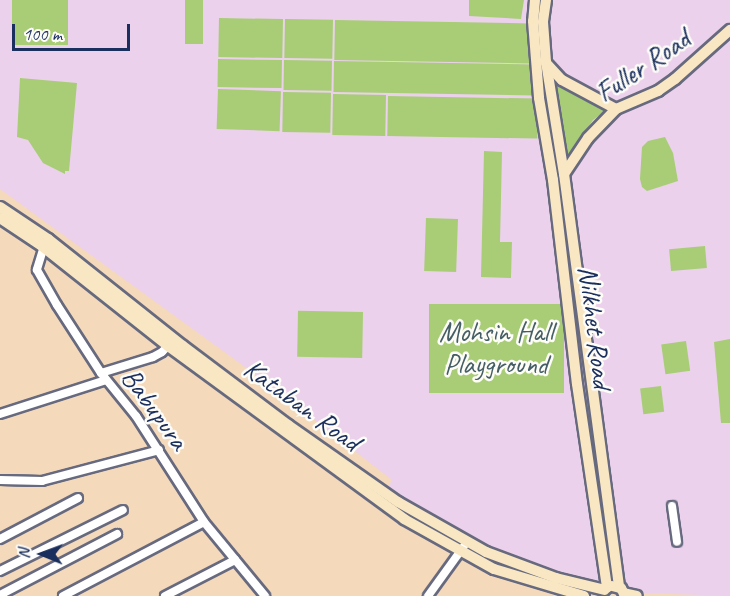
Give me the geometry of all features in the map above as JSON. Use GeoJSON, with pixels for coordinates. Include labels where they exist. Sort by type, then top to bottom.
{"type":"FeatureCollection","features":[{"type":"Feature","properties":{"kind":"main road","name":"Nilkhet Road"},"geometry":{"type":"LineString","coordinates":[[535,0],[533,21],[564,174],[614,592]]}},
{"type":"Feature","properties":{"kind":"main road","name":"Nilkhet Road"},"geometry":{"type":"LineString","coordinates":[[546,0],[540,63],[577,384],[614,592]]}},
{"type":"Feature","properties":{"kind":"main road","name":"Fuller Road"},"geometry":{"type":"LineString","coordinates":[[564,174],[588,138],[616,109],[648,96],[675,79],[730,30]]}},
{"type":"Feature","properties":{"kind":"main road"},"geometry":{"type":"LineString","coordinates":[[540,63],[562,81],[616,109]]}},
{"type":"Feature","properties":{"kind":"main road"},"geometry":{"type":"LineString","coordinates":[[553,176],[564,174]]}},
{"type":"Feature","properties":{"kind":"main road","name":"Kataban Road"},"geometry":{"type":"LineString","coordinates":[[0,207],[171,343],[354,478],[404,519],[461,552],[533,583],[584,596]]}},
{"type":"Feature","properties":{"kind":"main road","name":"Kataban Road"},"geometry":{"type":"LineString","coordinates":[[0,218],[45,242]]}},
{"type":"Feature","properties":{"kind":"main road","name":"Kataban Road"},"geometry":{"type":"LineString","coordinates":[[354,478],[466,542],[531,570],[637,596]]}},
{"type":"Feature","properties":{"kind":"street","name":"Babupura"},"geometry":{"type":"LineString","coordinates":[[45,242],[37,268],[45,285],[104,377],[136,416],[159,450],[204,522],[265,596]]}},
{"type":"Feature","properties":{"kind":"street"},"geometry":{"type":"LineString","coordinates":[[0,414],[104,377],[162,352],[171,343]]}},
{"type":"Feature","properties":{"kind":"street"},"geometry":{"type":"LineString","coordinates":[[0,480],[42,482],[159,450]]}},
{"type":"Feature","properties":{"kind":"street"},"geometry":{"type":"LineString","coordinates":[[0,539],[78,498]]}},
{"type":"Feature","properties":{"kind":"street"},"geometry":{"type":"LineString","coordinates":[[672,506],[676,542]]}},
{"type":"Feature","properties":{"kind":"street"},"geometry":{"type":"LineString","coordinates":[[0,571],[123,510]]}},
{"type":"Feature","properties":{"kind":"street"},"geometry":{"type":"LineString","coordinates":[[63,596],[204,522]]}},
{"type":"Feature","properties":{"kind":"street"},"geometry":{"type":"LineString","coordinates":[[0,595],[117,534]]}},
{"type":"Feature","properties":{"kind":"street"},"geometry":{"type":"LineString","coordinates":[[428,596],[466,542]]}},
{"type":"Feature","properties":{"kind":"street"},"geometry":{"type":"LineString","coordinates":[[165,596],[235,560]]}},
{"type":"Feature","properties":{"kind":"shaded area"},"geometry":{"type":"Polygon","coordinates":[[[0,0],[730,0],[730,596],[643,593],[592,583],[464,539],[386,490],[392,480],[263,380],[0,189],[0,0]]]}},
{"type":"Feature","properties":{"kind":"green space"},"geometry":{"type":"Polygon","coordinates":[[[12,0],[68,0],[68,45],[12,45],[12,0]]]}},
{"type":"Feature","properties":{"kind":"green space"},"geometry":{"type":"Polygon","coordinates":[[[185,0],[203,0],[203,44],[185,44],[185,0]]]}},
{"type":"Feature","properties":{"kind":"green space"},"geometry":{"type":"Polygon","coordinates":[[[469,0],[524,0],[521,19],[469,16],[469,0]]]}},
{"type":"Feature","properties":{"kind":"green space"},"geometry":{"type":"Polygon","coordinates":[[[219,18],[283,19],[282,58],[218,57],[219,18]]]}},
{"type":"Feature","properties":{"kind":"green space"},"geometry":{"type":"Polygon","coordinates":[[[285,19],[333,20],[332,59],[284,58],[285,19]]]}},
{"type":"Feature","properties":{"kind":"green space"},"geometry":{"type":"Polygon","coordinates":[[[335,20],[532,23],[531,63],[334,60],[335,20]]]}},
{"type":"Feature","properties":{"kind":"green space"},"geometry":{"type":"Polygon","coordinates":[[[218,59],[282,60],[282,88],[218,87],[218,59]]]}},
{"type":"Feature","properties":{"kind":"green space"},"geometry":{"type":"Polygon","coordinates":[[[284,60],[332,61],[331,91],[283,90],[284,60]]]}},
{"type":"Feature","properties":{"kind":"green space"},"geometry":{"type":"Polygon","coordinates":[[[334,61],[534,64],[533,95],[333,92],[334,61]]]}},
{"type":"Feature","properties":{"kind":"green space"},"geometry":{"type":"Polygon","coordinates":[[[20,78],[77,83],[69,171],[65,171],[65,174],[43,163],[28,140],[17,137],[20,78]]]}},
{"type":"Feature","properties":{"kind":"green space"},"geometry":{"type":"Polygon","coordinates":[[[553,81],[605,111],[593,120],[568,158],[553,81]]]}},
{"type":"Feature","properties":{"kind":"green space"},"geometry":{"type":"Polygon","coordinates":[[[218,89],[281,91],[280,131],[217,129],[218,89]]]}},
{"type":"Feature","properties":{"kind":"green space"},"geometry":{"type":"Polygon","coordinates":[[[283,92],[331,93],[330,133],[282,132],[283,92]]]}},
{"type":"Feature","properties":{"kind":"green space"},"geometry":{"type":"Polygon","coordinates":[[[333,94],[386,95],[385,136],[332,135],[333,94]]]}},
{"type":"Feature","properties":{"kind":"green space"},"geometry":{"type":"Polygon","coordinates":[[[388,96],[538,99],[537,139],[387,136],[388,96]]]}},
{"type":"Feature","properties":{"kind":"green space"},"geometry":{"type":"Polygon","coordinates":[[[665,137],[673,153],[678,181],[647,191],[642,187],[640,179],[642,147],[648,141],[665,137]]]}},
{"type":"Feature","properties":{"kind":"green space"},"geometry":{"type":"Polygon","coordinates":[[[484,151],[502,152],[500,242],[512,242],[511,278],[481,277],[484,151]]]}},
{"type":"Feature","properties":{"kind":"green space"},"geometry":{"type":"Polygon","coordinates":[[[426,218],[458,219],[456,272],[424,271],[426,218]]]}},
{"type":"Feature","properties":{"kind":"green space"},"geometry":{"type":"Polygon","coordinates":[[[705,246],[707,268],[671,271],[669,249],[705,246]]]}},
{"type":"Feature","properties":{"kind":"green space","name":"Mohsin Hall Playground"},"geometry":{"type":"Polygon","coordinates":[[[429,304],[564,304],[564,393],[429,393],[429,304]]]}},
{"type":"Feature","properties":{"kind":"green space"},"geometry":{"type":"Polygon","coordinates":[[[298,311],[363,312],[362,358],[297,357],[298,311]]]}},
{"type":"Feature","properties":{"kind":"green space"},"geometry":{"type":"Polygon","coordinates":[[[730,339],[730,423],[721,423],[714,342],[730,339]]]}},
{"type":"Feature","properties":{"kind":"green space"},"geometry":{"type":"Polygon","coordinates":[[[686,341],[690,371],[665,374],[661,344],[686,341]]]}},
{"type":"Feature","properties":{"kind":"green space"},"geometry":{"type":"Polygon","coordinates":[[[661,386],[664,412],[643,414],[640,389],[661,386]]]}}]}
